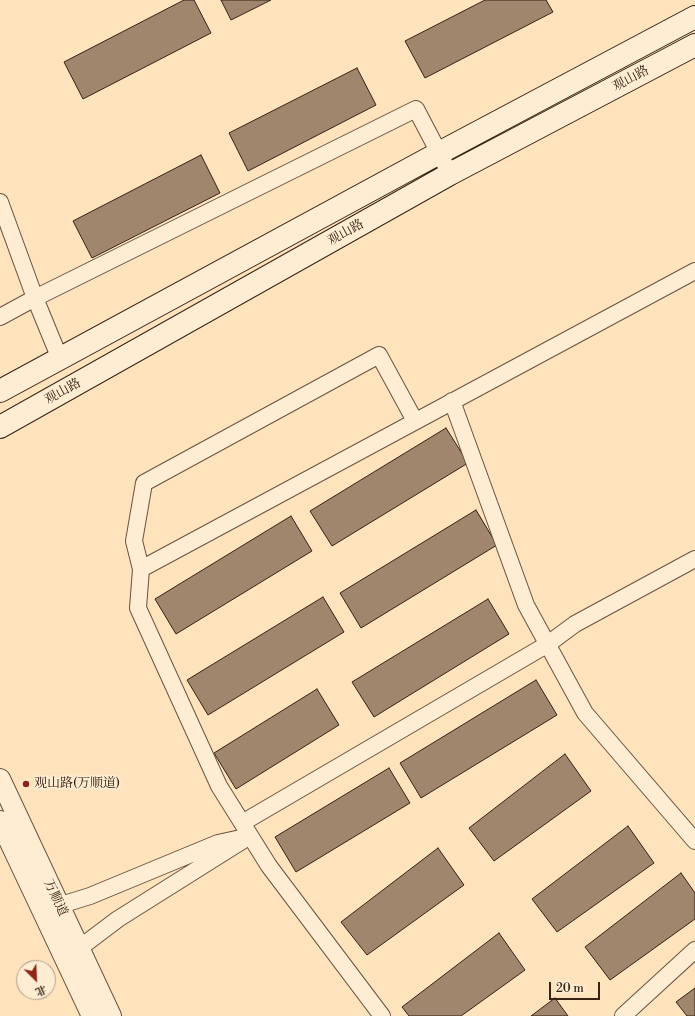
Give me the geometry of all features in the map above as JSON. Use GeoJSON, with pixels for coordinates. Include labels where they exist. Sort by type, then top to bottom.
{"type":"FeatureCollection","features":[{"type":"Feature","properties":{"kind":"main road","name":"观山路"},"geometry":{"type":"LineString","coordinates":[[0,391],[439,153],[695,17]]}},
{"type":"Feature","properties":{"kind":"main road","name":"观山路"},"geometry":{"type":"LineString","coordinates":[[0,427],[450,174],[695,45]]}},
{"type":"Feature","properties":{"kind":"street"},"geometry":{"type":"LineString","coordinates":[[0,317],[35,298],[416,109],[450,174]]}},
{"type":"Feature","properties":{"kind":"street"},"geometry":{"type":"LineString","coordinates":[[0,202],[35,298],[60,359]]}},
{"type":"Feature","properties":{"kind":"street"},"geometry":{"type":"LineString","coordinates":[[141,568],[695,271]]}},
{"type":"Feature","properties":{"kind":"street"},"geometry":{"type":"LineString","coordinates":[[382,1016],[269,866],[219,786],[138,608],[141,568],[134,542],[144,484],[379,355],[415,422]]}},
{"type":"Feature","properties":{"kind":"street"},"geometry":{"type":"LineString","coordinates":[[452,402],[526,605],[585,712],[695,841]]}},
{"type":"Feature","properties":{"kind":"street"},"geometry":{"type":"LineString","coordinates":[[242,823],[548,644],[575,624],[695,559]]}},
{"type":"Feature","properties":{"kind":"street","name":"万顺道"},"geometry":{"type":"LineString","coordinates":[[0,779],[51,908],[72,954],[92,1016]]}},
{"type":"Feature","properties":{"kind":"street","name":"万顺道"},"geometry":{"type":"LineString","coordinates":[[0,821],[51,908]]}},
{"type":"Feature","properties":{"kind":"street"},"geometry":{"type":"LineString","coordinates":[[51,908],[90,896],[218,843],[250,836]]}},
{"type":"Feature","properties":{"kind":"street"},"geometry":{"type":"LineString","coordinates":[[72,954],[118,919],[250,836]]}},
{"type":"Feature","properties":{"kind":"street"},"geometry":{"type":"LineString","coordinates":[[624,1016],[695,950]]}},
{"type":"Feature","properties":{"kind":"street","name":"万顺道"},"geometry":{"type":"LineString","coordinates":[[72,954],[111,1016]]}},
{"type":"Feature","properties":{"kind":"building"},"geometry":{"type":"Polygon","coordinates":[[[184,0],[194,0],[211,33],[83,99],[64,62],[184,0]]]}},
{"type":"Feature","properties":{"kind":"building"},"geometry":{"type":"Polygon","coordinates":[[[221,0],[271,0],[231,20],[221,0]]]}},
{"type":"Feature","properties":{"kind":"building"},"geometry":{"type":"Polygon","coordinates":[[[485,0],[546,0],[553,12],[425,78],[405,41],[485,0]]]}},
{"type":"Feature","properties":{"kind":"building"},"geometry":{"type":"Polygon","coordinates":[[[357,68],[376,105],[248,171],[229,133],[357,68]]]}},
{"type":"Feature","properties":{"kind":"building"},"geometry":{"type":"Polygon","coordinates":[[[201,155],[220,193],[92,258],[73,221],[201,155]]]}},
{"type":"Feature","properties":{"kind":"building"},"geometry":{"type":"Polygon","coordinates":[[[446,428],[468,463],[332,546],[310,511],[446,428]]]}},
{"type":"Feature","properties":{"kind":"building"},"geometry":{"type":"Polygon","coordinates":[[[476,510],[497,545],[361,628],[340,593],[476,510]]]}},
{"type":"Feature","properties":{"kind":"building"},"geometry":{"type":"Polygon","coordinates":[[[291,516],[312,551],[176,634],[155,599],[291,516]]]}},
{"type":"Feature","properties":{"kind":"building"},"geometry":{"type":"Polygon","coordinates":[[[323,597],[344,632],[208,715],[187,680],[323,597]]]}},
{"type":"Feature","properties":{"kind":"building"},"geometry":{"type":"Polygon","coordinates":[[[488,599],[509,634],[374,717],[352,682],[488,599]]]}},
{"type":"Feature","properties":{"kind":"building"},"geometry":{"type":"Polygon","coordinates":[[[536,680],[557,715],[421,798],[400,763],[536,680]]]}},
{"type":"Feature","properties":{"kind":"building"},"geometry":{"type":"Polygon","coordinates":[[[317,689],[339,725],[236,789],[214,753],[317,689]]]}},
{"type":"Feature","properties":{"kind":"building"},"geometry":{"type":"Polygon","coordinates":[[[565,754],[591,791],[494,861],[469,828],[565,754]]]}},
{"type":"Feature","properties":{"kind":"building"},"geometry":{"type":"Polygon","coordinates":[[[389,768],[410,803],[296,872],[275,837],[389,768]]]}},
{"type":"Feature","properties":{"kind":"building"},"geometry":{"type":"Polygon","coordinates":[[[628,826],[654,863],[557,932],[532,899],[628,826]]]}},
{"type":"Feature","properties":{"kind":"building"},"geometry":{"type":"Polygon","coordinates":[[[438,848],[464,885],[367,955],[341,922],[438,848]]]}},
{"type":"Feature","properties":{"kind":"building"},"geometry":{"type":"Polygon","coordinates":[[[681,873],[695,893],[695,919],[610,980],[585,947],[681,873]]]}},
{"type":"Feature","properties":{"kind":"building"},"geometry":{"type":"Polygon","coordinates":[[[499,933],[525,970],[461,1016],[409,1016],[402,1007],[499,933]]]}},
{"type":"Feature","properties":{"kind":"building"},"geometry":{"type":"Polygon","coordinates":[[[695,988],[695,1016],[687,1016],[676,1002],[695,988]]]}},
{"type":"Feature","properties":{"kind":"building"},"geometry":{"type":"Polygon","coordinates":[[[555,998],[568,1016],[531,1016],[555,998]]]}},
{"type":"Feature","properties":{"kind":"place","name":"观山路(万顺道)"},"geometry":{"type":"Point","coordinates":[26,784]}}]}
